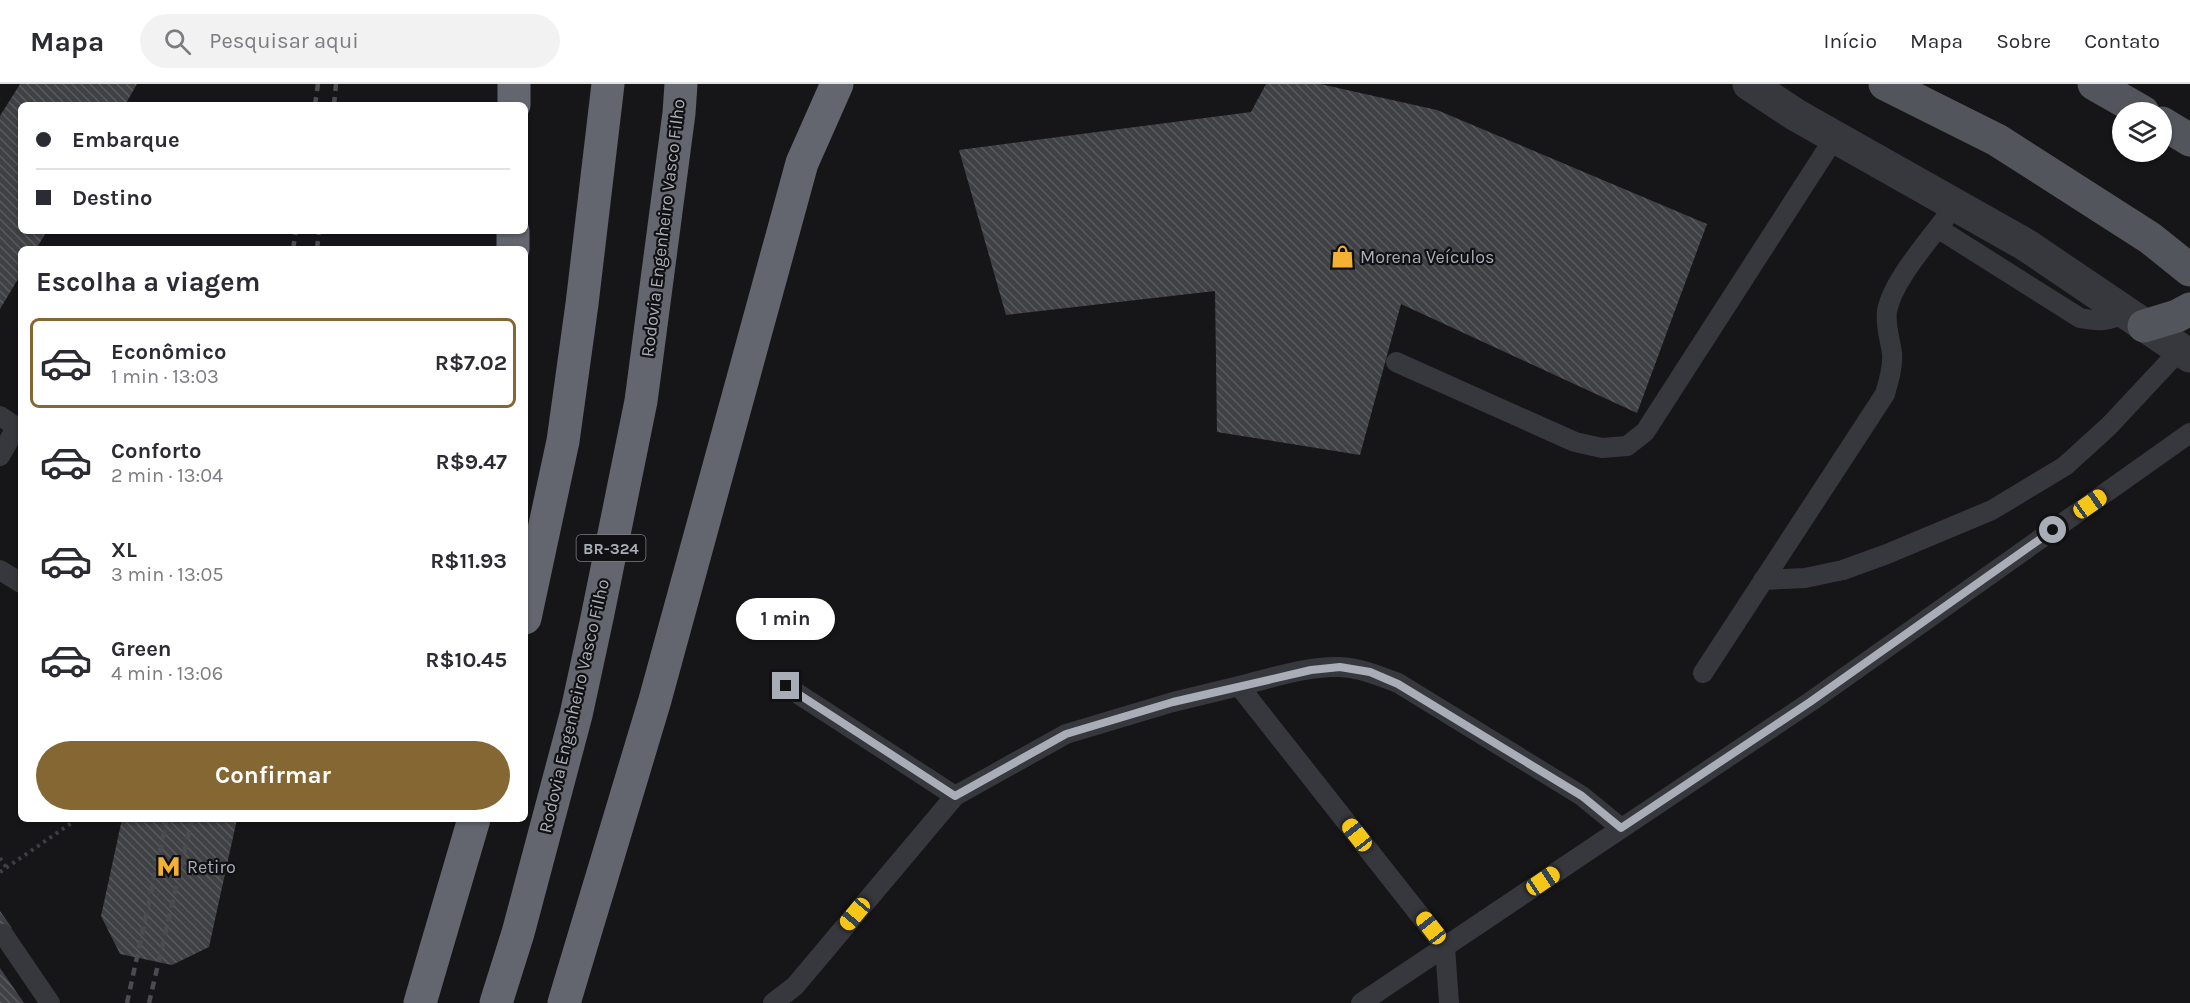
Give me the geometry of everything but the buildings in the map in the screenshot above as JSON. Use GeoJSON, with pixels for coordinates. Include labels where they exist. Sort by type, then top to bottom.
{"type":"FeatureCollection","features":[{"type":"Feature","properties":{"kind":"highway"},"geometry":{"type":"LineString","coordinates":[[514,84],[514,102]]}},
{"type":"Feature","properties":{"kind":"highway"},"geometry":{"type":"LineString","coordinates":[[528,604],[563,441],[584,293],[608,84]]}},
{"type":"Feature","properties":{"kind":"highway","name":"Rodovia Engenheiro Vasco Filho"},"geometry":{"type":"LineString","coordinates":[[496,1003],[518,933],[576,715],[638,412],[679,114],[681,84]]}},
{"type":"Feature","properties":{"kind":"highway"},"geometry":{"type":"LineString","coordinates":[[564,1003],[655,700],[802,163],[837,84]]}},
{"type":"Feature","properties":{"kind":"highway"},"geometry":{"type":"LineString","coordinates":[[447,914],[459,822]]}},
{"type":"Feature","properties":{"kind":"highway"},"geometry":{"type":"LineString","coordinates":[[420,1003],[473,822]]}},
{"type":"Feature","properties":{"kind":"main road"},"geometry":{"type":"LineString","coordinates":[[1885,84],[1996,140],[2150,238],[2190,270]]}},
{"type":"Feature","properties":{"kind":"main road"},"geometry":{"type":"LineString","coordinates":[[2094,84],[2126,102]]}},
{"type":"Feature","properties":{"kind":"main road"},"geometry":{"type":"LineString","coordinates":[[2172,129],[2190,140]]}},
{"type":"Feature","properties":{"kind":"main road"},"geometry":{"type":"LineString","coordinates":[[2135,319],[2177,316],[2190,309]]}},
{"type":"Feature","properties":{"kind":"street"},"geometry":{"type":"LineString","coordinates":[[1749,84],[1796,115],[1834,136],[1947,217],[2026,245],[2185,353]]}},
{"type":"Feature","properties":{"kind":"lane"},"geometry":{"type":"LineString","coordinates":[[1396,362],[1575,442],[1602,448],[1627,446],[1645,432],[1834,136]]}},
{"type":"Feature","properties":{"kind":"lane"},"geometry":{"type":"LineString","coordinates":[[1702,673],[1885,394],[1892,364],[1887,311],[1896,288],[1947,217]]}},
{"type":"Feature","properties":{"kind":"lane"},"geometry":{"type":"LineString","coordinates":[[1763,580],[1805,578],[1844,570],[1992,510],[2065,466],[2185,353]]}},
{"type":"Feature","properties":{"kind":"lane"},"geometry":{"type":"LineString","coordinates":[[0,416],[18,429],[0,456]]}},
{"type":"Feature","properties":{"kind":"lane"},"geometry":{"type":"LineString","coordinates":[[1361,1003],[1810,702],[2190,433]]}},
{"type":"Feature","properties":{"kind":"lane"},"geometry":{"type":"LineString","coordinates":[[0,570],[18,581]]}},
{"type":"Feature","properties":{"kind":"lane"},"geometry":{"type":"LineString","coordinates":[[773,1003],[795,986],[955,796],[1066,734],[1173,702],[1311,670],[1340,667],[1370,672],[1398,684],[1582,796],[1621,828]]}},
{"type":"Feature","properties":{"kind":"lane"},"geometry":{"type":"LineString","coordinates":[[786,686],[955,796]]}},
{"type":"Feature","properties":{"kind":"lane"},"geometry":{"type":"LineString","coordinates":[[1239,686],[1445,947],[1449,1003]]}},
{"type":"Feature","properties":{"kind":"lane"},"geometry":{"type":"LineString","coordinates":[[3,934],[50,1003]]}},
{"type":"Feature","properties":{"kind":"path"},"geometry":{"type":"LineString","coordinates":[[0,872],[73,822]]}},
{"type":"Feature","properties":{"kind":"path"},"geometry":{"type":"LineString","coordinates":[[0,858],[6,867]]}},
{"type":"Feature","properties":{"kind":"railway"},"geometry":{"type":"LineString","coordinates":[[315,102],[318,84]]}},
{"type":"Feature","properties":{"kind":"railway"},"geometry":{"type":"LineString","coordinates":[[334,102],[336,84]]}},
{"type":"Feature","properties":{"kind":"railway"},"geometry":{"type":"LineString","coordinates":[[294,246],[296,234]]}},
{"type":"Feature","properties":{"kind":"railway"},"geometry":{"type":"LineString","coordinates":[[317,246],[319,234]]}},
{"type":"Feature","properties":{"kind":"railway"},"geometry":{"type":"LineString","coordinates":[[127,1003],[166,822]]}},
{"type":"Feature","properties":{"kind":"railway"},"geometry":{"type":"LineString","coordinates":[[149,1003],[191,822]]}},
{"type":"Feature","properties":{"kind":"place","name":"Morena Veículos"},"geometry":{"type":"Point","coordinates":[1342,257]}},
{"type":"Feature","properties":{"kind":"place","name":"Retiro"},"geometry":{"type":"Point","coordinates":[169,867]}},
{"type":"Feature","properties":{"kind":"route"},"geometry":{"type":"LineString","coordinates":[[786,686],[955,796],[1066,734],[1173,702],[1280,675],[1311,670],[1340,667],[1370,672],[1398,684],[1582,796],[1621,828],[1810,702],[2053,530]]}}]}
